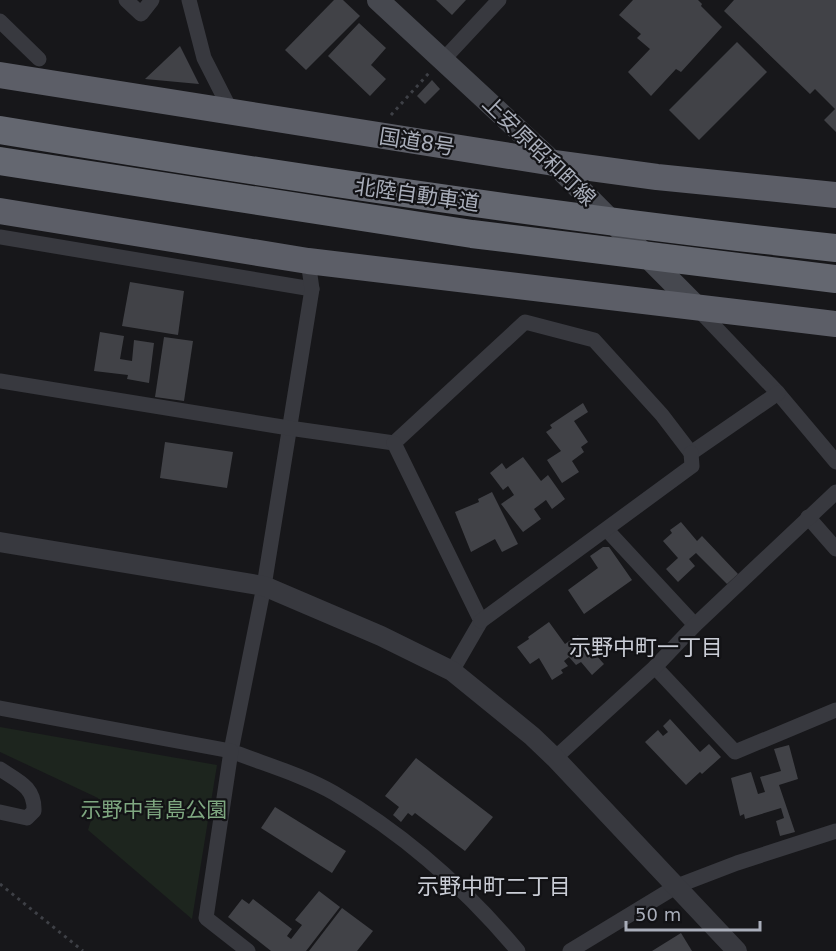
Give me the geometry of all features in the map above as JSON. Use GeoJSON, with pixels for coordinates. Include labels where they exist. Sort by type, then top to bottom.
{"type":"FeatureCollection","features":[{"type":"Feature","properties":{"kind":"highway","name":"国道8号"},"geometry":{"type":"LineString","coordinates":[[0,75],[232,114],[554,163],[657,177],[836,195]]}},
{"type":"Feature","properties":{"kind":"highway","name":"北陸自動車道"},"geometry":{"type":"LineString","coordinates":[[0,129],[189,161],[477,204],[836,248]]}},
{"type":"Feature","properties":{"kind":"highway","name":"北陸自動車道"},"geometry":{"type":"LineString","coordinates":[[0,161],[472,234],[836,279]]}},
{"type":"Feature","properties":{"kind":"highway"},"geometry":{"type":"LineString","coordinates":[[0,211],[308,261],[836,324]]}},
{"type":"Feature","properties":{"kind":"main road","name":"上安原昭和町線"},"geometry":{"type":"LineString","coordinates":[[378,0],[438,64],[554,163],[696,306]]}},
{"type":"Feature","properties":{"kind":"street"},"geometry":{"type":"LineString","coordinates":[[126,0],[141,14],[152,0]]}},
{"type":"Feature","properties":{"kind":"street"},"geometry":{"type":"LineString","coordinates":[[189,0],[204,58],[232,114]]}},
{"type":"Feature","properties":{"kind":"street"},"geometry":{"type":"LineString","coordinates":[[438,64],[499,0]]}},
{"type":"Feature","properties":{"kind":"street"},"geometry":{"type":"LineString","coordinates":[[0,21],[39,59]]}},
{"type":"Feature","properties":{"kind":"street"},"geometry":{"type":"LineString","coordinates":[[0,237],[312,289]]}},
{"type":"Feature","properties":{"kind":"street"},"geometry":{"type":"LineString","coordinates":[[248,951],[206,918],[231,751],[264,586],[312,289],[308,261]]}},
{"type":"Feature","properties":{"kind":"street"},"geometry":{"type":"LineString","coordinates":[[696,306],[778,393],[836,462]]}},
{"type":"Feature","properties":{"kind":"street"},"geometry":{"type":"LineString","coordinates":[[394,443],[525,322],[594,340],[662,415],[692,453],[692,466],[481,621],[453,671]]}},
{"type":"Feature","properties":{"kind":"street"},"geometry":{"type":"LineString","coordinates":[[0,381],[394,443]]}},
{"type":"Feature","properties":{"kind":"street"},"geometry":{"type":"LineString","coordinates":[[692,453],[778,393]]}},
{"type":"Feature","properties":{"kind":"street"},"geometry":{"type":"LineString","coordinates":[[394,443],[481,621]]}},
{"type":"Feature","properties":{"kind":"street"},"geometry":{"type":"LineString","coordinates":[[555,758],[655,667],[695,625],[836,492]]}},
{"type":"Feature","properties":{"kind":"street"},"geometry":{"type":"LineString","coordinates":[[808,518],[836,549]]}},
{"type":"Feature","properties":{"kind":"street"},"geometry":{"type":"LineString","coordinates":[[607,530],[695,625]]}},
{"type":"Feature","properties":{"kind":"street"},"geometry":{"type":"LineString","coordinates":[[0,542],[264,586],[381,636],[453,671],[532,736],[555,758],[736,951]]}},
{"type":"Feature","properties":{"kind":"street"},"geometry":{"type":"LineString","coordinates":[[655,667],[735,752],[836,710]]}},
{"type":"Feature","properties":{"kind":"street"},"geometry":{"type":"LineString","coordinates":[[0,708],[231,751],[332,792],[380,823],[455,884],[518,951]]}},
{"type":"Feature","properties":{"kind":"street"},"geometry":{"type":"LineString","coordinates":[[0,769],[25,785],[34,799],[34,811],[27,818],[0,812]]}},
{"type":"Feature","properties":{"kind":"street"},"geometry":{"type":"LineString","coordinates":[[570,951],[677,886],[737,863],[836,831]]}},
{"type":"Feature","properties":{"kind":"path"},"geometry":{"type":"LineString","coordinates":[[388,118],[438,64]]}},
{"type":"Feature","properties":{"kind":"path"},"geometry":{"type":"LineString","coordinates":[[0,884],[83,951]]}},
{"type":"Feature","properties":{"kind":"green space","name":"示野中青島公園"},"geometry":{"type":"Polygon","coordinates":[[[0,727],[217,765],[192,919],[88,830],[98,798],[0,752],[0,727]]]}},
{"type":"Feature","properties":{"kind":"building"},"geometry":{"type":"Polygon","coordinates":[[[334,0],[343,0],[360,16],[306,70],[285,50],[334,0]]]}},
{"type":"Feature","properties":{"kind":"building"},"geometry":{"type":"Polygon","coordinates":[[[436,0],[466,0],[452,15],[436,0]]]}},
{"type":"Feature","properties":{"kind":"building"},"geometry":{"type":"Polygon","coordinates":[[[633,0],[698,0],[722,27],[681,72],[676,69],[651,96],[628,72],[650,49],[637,38],[641,34],[619,15],[633,0]]]}},
{"type":"Feature","properties":{"kind":"building"},"geometry":{"type":"Polygon","coordinates":[[[734,0],[836,0],[836,132],[824,120],[835,109],[815,89],[810,94],[724,11],[734,0]]]}},
{"type":"Feature","properties":{"kind":"building"},"geometry":{"type":"Polygon","coordinates":[[[359,23],[386,48],[371,65],[386,79],[370,96],[328,56],[359,23]]]}},
{"type":"Feature","properties":{"kind":"building"},"geometry":{"type":"Polygon","coordinates":[[[737,42],[767,72],[699,140],[669,110],[737,42]]]}},
{"type":"Feature","properties":{"kind":"building"},"geometry":{"type":"Polygon","coordinates":[[[180,46],[199,84],[145,79],[180,46]]]}},
{"type":"Feature","properties":{"kind":"building"},"geometry":{"type":"Polygon","coordinates":[[[432,80],[440,89],[425,104],[417,96],[432,80]]]}},
{"type":"Feature","properties":{"kind":"building"},"geometry":{"type":"Polygon","coordinates":[[[130,282],[184,291],[178,335],[122,326],[130,282]]]}},
{"type":"Feature","properties":{"kind":"building"},"geometry":{"type":"Polygon","coordinates":[[[100,332],[124,336],[120,359],[132,361],[134,340],[154,343],[149,383],[127,379],[128,375],[94,371],[100,332]]]}},
{"type":"Feature","properties":{"kind":"building"},"geometry":{"type":"Polygon","coordinates":[[[164,337],[193,341],[184,401],[155,397],[164,337]]]}},
{"type":"Feature","properties":{"kind":"building"},"geometry":{"type":"Polygon","coordinates":[[[583,403],[588,412],[574,421],[588,442],[581,447],[584,452],[572,461],[579,472],[562,483],[547,460],[561,451],[546,432],[552,428],[550,425],[583,403]]]}},
{"type":"Feature","properties":{"kind":"building"},"geometry":{"type":"Polygon","coordinates":[[[165,442],[233,452],[227,488],[160,478],[165,442]]]}},
{"type":"Feature","properties":{"kind":"building"},"geometry":{"type":"Polygon","coordinates":[[[523,457],[541,481],[548,475],[565,499],[552,509],[546,500],[534,509],[541,519],[523,532],[501,504],[514,495],[508,486],[503,490],[490,473],[502,463],[506,469],[523,457]]]}},
{"type":"Feature","properties":{"kind":"building"},"geometry":{"type":"Polygon","coordinates":[[[492,492],[518,544],[502,552],[495,539],[471,552],[455,512],[479,502],[478,499],[492,492]]]}},
{"type":"Feature","properties":{"kind":"building"},"geometry":{"type":"Polygon","coordinates":[[[681,522],[697,541],[702,536],[738,574],[727,584],[696,553],[689,559],[695,566],[678,582],[666,569],[678,558],[663,541],[672,533],[670,530],[681,522]]]}},
{"type":"Feature","properties":{"kind":"building"},"geometry":{"type":"Polygon","coordinates":[[[603,547],[609,547],[632,580],[584,614],[568,590],[598,568],[590,556],[603,547]]]}},
{"type":"Feature","properties":{"kind":"building"},"geometry":{"type":"Polygon","coordinates":[[[549,622],[565,644],[578,635],[591,655],[594,653],[604,664],[592,675],[581,662],[576,665],[569,657],[564,661],[568,666],[561,670],[563,673],[552,680],[539,658],[530,664],[517,647],[549,622]]]}},
{"type":"Feature","properties":{"kind":"building"},"geometry":{"type":"Polygon","coordinates":[[[670,719],[700,752],[709,744],[721,757],[686,785],[645,742],[658,730],[663,736],[668,732],[663,726],[670,719]]]}},
{"type":"Feature","properties":{"kind":"building"},"geometry":{"type":"Polygon","coordinates":[[[789,745],[798,779],[779,785],[795,832],[780,836],[776,821],[784,818],[781,808],[745,819],[744,814],[740,816],[731,778],[751,772],[758,794],[765,792],[760,777],[781,771],[774,749],[789,745]]]}},
{"type":"Feature","properties":{"kind":"building"},"geometry":{"type":"Polygon","coordinates":[[[416,758],[493,817],[465,851],[415,813],[412,816],[408,813],[401,822],[393,815],[399,807],[385,796],[416,758]]]}},
{"type":"Feature","properties":{"kind":"building"},"geometry":{"type":"Polygon","coordinates":[[[275,807],[346,851],[332,873],[261,828],[275,807]]]}},
{"type":"Feature","properties":{"kind":"building"},"geometry":{"type":"Polygon","coordinates":[[[319,891],[340,907],[306,951],[271,951],[228,917],[242,899],[249,904],[253,899],[292,929],[287,936],[291,939],[302,925],[295,920],[319,891]]]}},
{"type":"Feature","properties":{"kind":"building"},"geometry":{"type":"Polygon","coordinates":[[[342,908],[373,931],[357,951],[309,951],[342,908]]]}},
{"type":"Feature","properties":{"kind":"building"},"geometry":{"type":"Polygon","coordinates":[[[681,933],[692,951],[652,951],[681,933]]]}},
{"type":"Feature","properties":{"kind":"district","name":"示野中町一丁目"},"geometry":{"type":"Point","coordinates":[646,647]}},
{"type":"Feature","properties":{"kind":"district","name":"示野中町二丁目"},"geometry":{"type":"Point","coordinates":[494,886]}}]}
